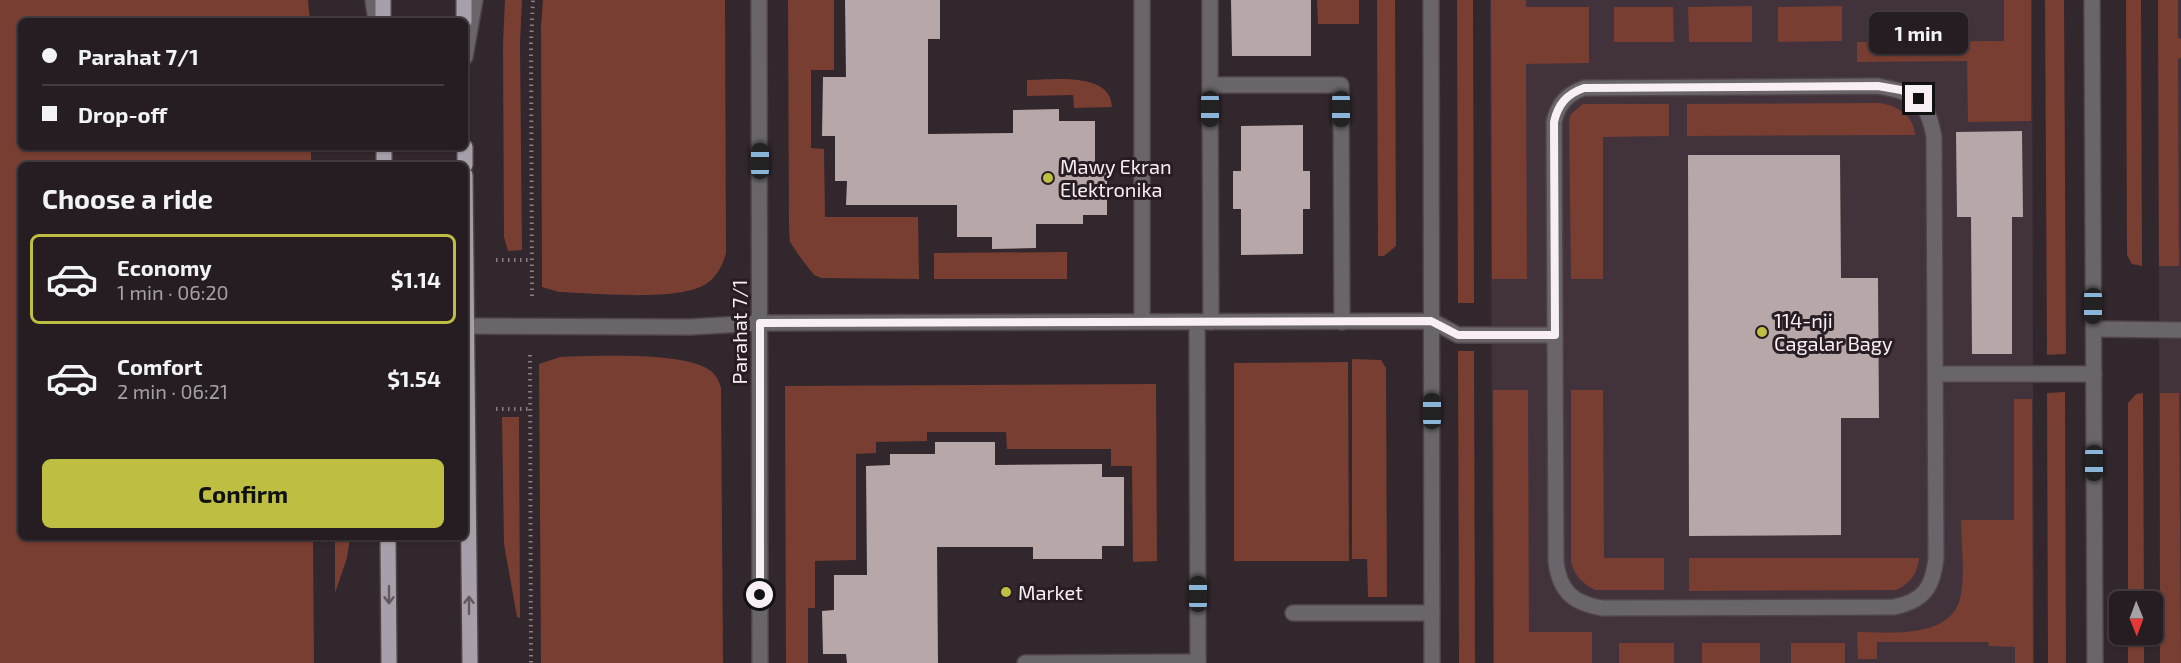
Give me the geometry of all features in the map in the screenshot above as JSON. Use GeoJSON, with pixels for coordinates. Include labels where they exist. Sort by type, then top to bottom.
{"type":"FeatureCollection","features":[{"type":"Feature","properties":{"kind":"main road"},"geometry":{"type":"LineString","coordinates":[[383,0],[383,18]]}},
{"type":"Feature","properties":{"kind":"main road"},"geometry":{"type":"LineString","coordinates":[[464,0],[464,18]]}},
{"type":"Feature","properties":{"kind":"main road"},"geometry":{"type":"LineString","coordinates":[[468,438],[470,663]]}},
{"type":"Feature","properties":{"kind":"main road"},"geometry":{"type":"LineString","coordinates":[[388,540],[389,663]]}},
{"type":"Feature","properties":{"kind":"street"},"geometry":{"type":"LineString","coordinates":[[373,0],[376,18]]}},
{"type":"Feature","properties":{"kind":"street"},"geometry":{"type":"LineString","coordinates":[[468,40],[475,0]]}},
{"type":"Feature","properties":{"kind":"street","name":"Parahat 7/1"},"geometry":{"type":"LineString","coordinates":[[759,0],[760,663]]}},
{"type":"Feature","properties":{"kind":"street"},"geometry":{"type":"LineString","coordinates":[[1142,0],[1142,322]]}},
{"type":"Feature","properties":{"kind":"street"},"geometry":{"type":"LineString","coordinates":[[1025,663],[1198,663],[1210,0]]}},
{"type":"Feature","properties":{"kind":"street"},"geometry":{"type":"LineString","coordinates":[[1431,0],[1432,663]]}},
{"type":"Feature","properties":{"kind":"street"},"geometry":{"type":"LineString","coordinates":[[2092,0],[2095,663]]}},
{"type":"Feature","properties":{"kind":"street"},"geometry":{"type":"LineString","coordinates":[[1210,85],[1341,85],[1342,321]]}},
{"type":"Feature","properties":{"kind":"street"},"geometry":{"type":"LineString","coordinates":[[1878,86],[1901,90],[1919,99],[1931,117],[1934,137],[1936,374],[1936,558],[1934,577],[1925,593],[1910,604],[1894,607],[1602,608],[1584,605],[1568,593],[1558,579],[1556,562],[1554,122],[1557,108],[1572,92],[1584,88],[1878,86]]}},
{"type":"Feature","properties":{"kind":"street"},"geometry":{"type":"LineString","coordinates":[[468,326],[690,327],[760,323],[1431,321],[1458,335],[1555,335]]}},
{"type":"Feature","properties":{"kind":"street"},"geometry":{"type":"LineString","coordinates":[[2094,329],[2181,330]]}},
{"type":"Feature","properties":{"kind":"street"},"geometry":{"type":"LineString","coordinates":[[1936,374],[2094,374]]}},
{"type":"Feature","properties":{"kind":"street"},"geometry":{"type":"LineString","coordinates":[[1293,613],[1432,613]]}},
{"type":"Feature","properties":{"kind":"path"},"geometry":{"type":"LineString","coordinates":[[532,283],[531,44],[533,0]]}},
{"type":"Feature","properties":{"kind":"path"},"geometry":{"type":"LineString","coordinates":[[511,260],[532,260]]}},
{"type":"Feature","properties":{"kind":"path"},"geometry":{"type":"LineString","coordinates":[[529,371],[531,663]]}},
{"type":"Feature","properties":{"kind":"path"},"geometry":{"type":"LineString","coordinates":[[502,409],[529,408]]}},
{"type":"Feature","properties":{"kind":"shaded area"},"geometry":{"type":"Polygon","coordinates":[[[0,0],[308,0],[310,18],[18,18],[18,150],[311,150],[311,162],[18,162],[18,540],[313,540],[314,663],[0,663],[0,0]]]}},
{"type":"Feature","properties":{"kind":"shaded area"},"geometry":{"type":"Polygon","coordinates":[[[505,0],[522,0],[520,44],[522,250],[508,251],[504,237],[503,44],[505,0]]]}},
{"type":"Feature","properties":{"kind":"shaded area"},"geometry":{"type":"Polygon","coordinates":[[[543,0],[725,0],[726,253],[719,270],[706,284],[693,290],[656,295],[559,292],[542,287],[541,26],[543,0]]]}},
{"type":"Feature","properties":{"kind":"shaded area"},"geometry":{"type":"Polygon","coordinates":[[[788,0],[834,0],[834,70],[811,70],[811,148],[824,149],[825,217],[918,217],[919,279],[821,278],[814,275],[790,242],[788,0]]]}},
{"type":"Feature","properties":{"kind":"shaded area"},"geometry":{"type":"Polygon","coordinates":[[[1317,0],[1359,0],[1359,24],[1318,24],[1317,0]]]}},
{"type":"Feature","properties":{"kind":"shaded area"},"geometry":{"type":"Polygon","coordinates":[[[1377,0],[1395,0],[1396,246],[1384,256],[1378,256],[1377,0]]]}},
{"type":"Feature","properties":{"kind":"shaded area"},"geometry":{"type":"Polygon","coordinates":[[[1457,0],[1473,0],[1474,303],[1458,303],[1457,0]]]}},
{"type":"Feature","properties":{"kind":"shaded area","name":"114-nji Cagalar Bagy"},"geometry":{"type":"Polygon","coordinates":[[[1490,0],[2032,0],[2034,663],[1493,663],[1490,0]]]}},
{"type":"Feature","properties":{"kind":"shaded area"},"geometry":{"type":"Polygon","coordinates":[[[1491,0],[1526,0],[1526,7],[1589,7],[1589,63],[1526,64],[1527,279],[1492,279],[1491,0]]]}},
{"type":"Feature","properties":{"kind":"shaded area"},"geometry":{"type":"Polygon","coordinates":[[[2004,0],[2031,0],[2031,121],[1968,122],[1967,61],[1857,62],[1857,42],[2004,41],[2004,0]]]}},
{"type":"Feature","properties":{"kind":"shaded area"},"geometry":{"type":"Polygon","coordinates":[[[2045,0],[2064,0],[2066,354],[2047,355],[2045,0]]]}},
{"type":"Feature","properties":{"kind":"shaded area"},"geometry":{"type":"Polygon","coordinates":[[[2126,0],[2141,0],[2142,266],[2132,264],[2127,255],[2126,0]]]}},
{"type":"Feature","properties":{"kind":"shaded area"},"geometry":{"type":"Polygon","coordinates":[[[2158,0],[2181,0],[2181,663],[2160,663],[2160,645],[2163,645],[2163,591],[2160,591],[2158,0]]]}},
{"type":"Feature","properties":{"kind":"shaded area"},"geometry":{"type":"Polygon","coordinates":[[[2158,0],[2178,0],[2178,38],[2181,39],[2181,58],[2178,59],[2179,266],[2159,266],[2158,0]]]}},
{"type":"Feature","properties":{"kind":"shaded area"},"geometry":{"type":"Polygon","coordinates":[[[1752,6],[1752,42],[1689,42],[1688,7],[1752,6]]]}},
{"type":"Feature","properties":{"kind":"shaded area"},"geometry":{"type":"Polygon","coordinates":[[[1842,6],[1842,41],[1778,42],[1778,7],[1842,6]]]}},
{"type":"Feature","properties":{"kind":"shaded area"},"geometry":{"type":"Polygon","coordinates":[[[1614,7],[1673,7],[1674,42],[1614,42],[1614,7]]]}},
{"type":"Feature","properties":{"kind":"shaded area"},"geometry":{"type":"Polygon","coordinates":[[[1064,79],[1091,83],[1102,88],[1109,96],[1112,107],[1074,108],[1073,95],[1027,96],[1027,80],[1064,79]]]}},
{"type":"Feature","properties":{"kind":"shaded area"},"geometry":{"type":"Polygon","coordinates":[[[1880,103],[1904,113],[1912,122],[1915,135],[1687,136],[1687,104],[1880,103]]]}},
{"type":"Feature","properties":{"kind":"shaded area"},"geometry":{"type":"Polygon","coordinates":[[[1583,104],[1669,104],[1669,136],[1603,137],[1603,279],[1571,279],[1569,120],[1571,114],[1583,104]]]}},
{"type":"Feature","properties":{"kind":"shaded area"},"geometry":{"type":"Polygon","coordinates":[[[1067,252],[1067,279],[934,279],[934,253],[1067,252]]]}},
{"type":"Feature","properties":{"kind":"shaded area"},"geometry":{"type":"Polygon","coordinates":[[[1458,351],[1474,351],[1475,663],[1459,663],[1458,351]]]}},
{"type":"Feature","properties":{"kind":"shaded area"},"geometry":{"type":"Polygon","coordinates":[[[560,357],[658,357],[695,364],[708,369],[718,380],[721,388],[723,663],[541,663],[539,364],[560,357]]]}},
{"type":"Feature","properties":{"kind":"shaded area"},"geometry":{"type":"Polygon","coordinates":[[[1352,359],[1381,360],[1386,368],[1387,597],[1368,597],[1367,559],[1352,559],[1352,359]]]}},
{"type":"Feature","properties":{"kind":"shaded area"},"geometry":{"type":"Polygon","coordinates":[[[1348,362],[1349,561],[1234,561],[1234,363],[1348,362]]]}},
{"type":"Feature","properties":{"kind":"shaded area"},"geometry":{"type":"Polygon","coordinates":[[[1156,384],[1157,561],[1133,562],[1132,466],[1111,466],[1111,449],[1007,449],[1006,432],[927,432],[927,441],[876,442],[876,453],[856,454],[856,560],[815,561],[815,608],[808,608],[808,663],[786,663],[785,386],[1156,384]]]}},
{"type":"Feature","properties":{"kind":"shaded area"},"geometry":{"type":"Polygon","coordinates":[[[1493,390],[1528,390],[1529,632],[1592,632],[1592,663],[1494,663],[1493,390]]]}},
{"type":"Feature","properties":{"kind":"shaded area"},"geometry":{"type":"Polygon","coordinates":[[[1571,390],[1603,390],[1604,558],[1664,558],[1664,590],[1595,590],[1583,582],[1574,571],[1571,562],[1571,390]]]}},
{"type":"Feature","properties":{"kind":"shaded area"},"geometry":{"type":"Polygon","coordinates":[[[2065,392],[2066,663],[2048,663],[2047,393],[2065,392]]]}},
{"type":"Feature","properties":{"kind":"shaded area"},"geometry":{"type":"Polygon","coordinates":[[[2143,393],[2144,591],[2128,591],[2128,403],[2136,394],[2143,393]]]}},
{"type":"Feature","properties":{"kind":"shaded area"},"geometry":{"type":"Polygon","coordinates":[[[2160,393],[2179,393],[2181,663],[2160,663],[2160,645],[2163,645],[2163,591],[2160,591],[2160,393]]]}},
{"type":"Feature","properties":{"kind":"shaded area"},"geometry":{"type":"Polygon","coordinates":[[[2014,399],[2032,399],[2033,663],[2015,663],[2015,647],[1989,646],[1988,642],[1877,642],[1877,659],[1858,659],[1857,632],[1886,633],[1919,630],[1934,626],[1956,609],[1963,576],[1961,520],[2014,520],[2014,399]]]}},
{"type":"Feature","properties":{"kind":"shaded area"},"geometry":{"type":"Polygon","coordinates":[[[502,417],[519,417],[520,618],[517,617],[504,544],[502,417]]]}},
{"type":"Feature","properties":{"kind":"shaded area"},"geometry":{"type":"Polygon","coordinates":[[[335,540],[350,540],[347,558],[335,593],[335,540]]]}},
{"type":"Feature","properties":{"kind":"shaded area"},"geometry":{"type":"Polygon","coordinates":[[[1689,558],[1919,558],[1912,577],[1896,590],[1689,591],[1689,558]]]}},
{"type":"Feature","properties":{"kind":"shaded area"},"geometry":{"type":"Polygon","coordinates":[[[1619,643],[1674,643],[1674,663],[1619,663],[1619,643]]]}},
{"type":"Feature","properties":{"kind":"shaded area"},"geometry":{"type":"Polygon","coordinates":[[[1702,643],[1760,643],[1760,663],[1702,663],[1702,643]]]}},
{"type":"Feature","properties":{"kind":"shaded area"},"geometry":{"type":"Polygon","coordinates":[[[1791,643],[1845,643],[1845,663],[1791,663],[1791,643]]]}},
{"type":"Feature","properties":{"kind":"shaded area"},"geometry":{"type":"Polygon","coordinates":[[[2128,645],[2144,645],[2144,663],[2128,663],[2128,645]]]}},
{"type":"Feature","properties":{"kind":"building"},"geometry":{"type":"Polygon","coordinates":[[[845,0],[940,0],[940,39],[928,39],[928,134],[1013,133],[1013,110],[1059,109],[1059,121],[1095,121],[1095,167],[1107,167],[1107,215],[1083,215],[1083,224],[1036,224],[1036,248],[992,249],[992,237],[957,237],[957,205],[846,205],[847,181],[835,181],[835,136],[822,136],[823,77],[846,77],[845,0]]]}},
{"type":"Feature","properties":{"kind":"building"},"geometry":{"type":"Polygon","coordinates":[[[1231,0],[1311,0],[1311,56],[1232,56],[1231,0]]]}},
{"type":"Feature","properties":{"kind":"building"},"geometry":{"type":"Polygon","coordinates":[[[1303,125],[1303,171],[1310,171],[1310,209],[1303,209],[1303,254],[1241,255],[1241,209],[1233,209],[1233,171],[1241,171],[1241,126],[1303,125]]]}},
{"type":"Feature","properties":{"kind":"building"},"geometry":{"type":"Polygon","coordinates":[[[2022,131],[2023,217],[2012,217],[2012,354],[1972,354],[1971,217],[1957,217],[1956,132],[2022,131]]]}},
{"type":"Feature","properties":{"kind":"building"},"geometry":{"type":"Polygon","coordinates":[[[1688,155],[1840,155],[1841,278],[1878,278],[1879,418],[1841,418],[1841,535],[1689,536],[1688,155]]]}},
{"type":"Feature","properties":{"kind":"building"},"geometry":{"type":"Polygon","coordinates":[[[935,442],[995,442],[995,465],[1102,464],[1102,477],[1124,477],[1124,546],[1102,546],[1102,559],[1033,559],[1033,547],[937,547],[938,663],[847,663],[846,654],[823,654],[822,611],[834,610],[834,575],[867,575],[866,466],[890,465],[890,454],[935,454],[935,442]]]}},
{"type":"Feature","properties":{"kind":"place","name":"Mawy Ekran Elektronika"},"geometry":{"type":"Point","coordinates":[1048,178]}},
{"type":"Feature","properties":{"kind":"place","name":"114-nji Cagalar Bagy"},"geometry":{"type":"Point","coordinates":[1762,332]}},
{"type":"Feature","properties":{"kind":"place","name":"Market"},"geometry":{"type":"Point","coordinates":[1006,592]}},
{"type":"Feature","properties":{"kind":"route"},"geometry":{"type":"LineString","coordinates":[[760,595],[760,323],[1431,321],[1458,335],[1555,335],[1554,122],[1557,108],[1572,92],[1584,88],[1878,86],[1901,90],[1919,99]]}}]}
